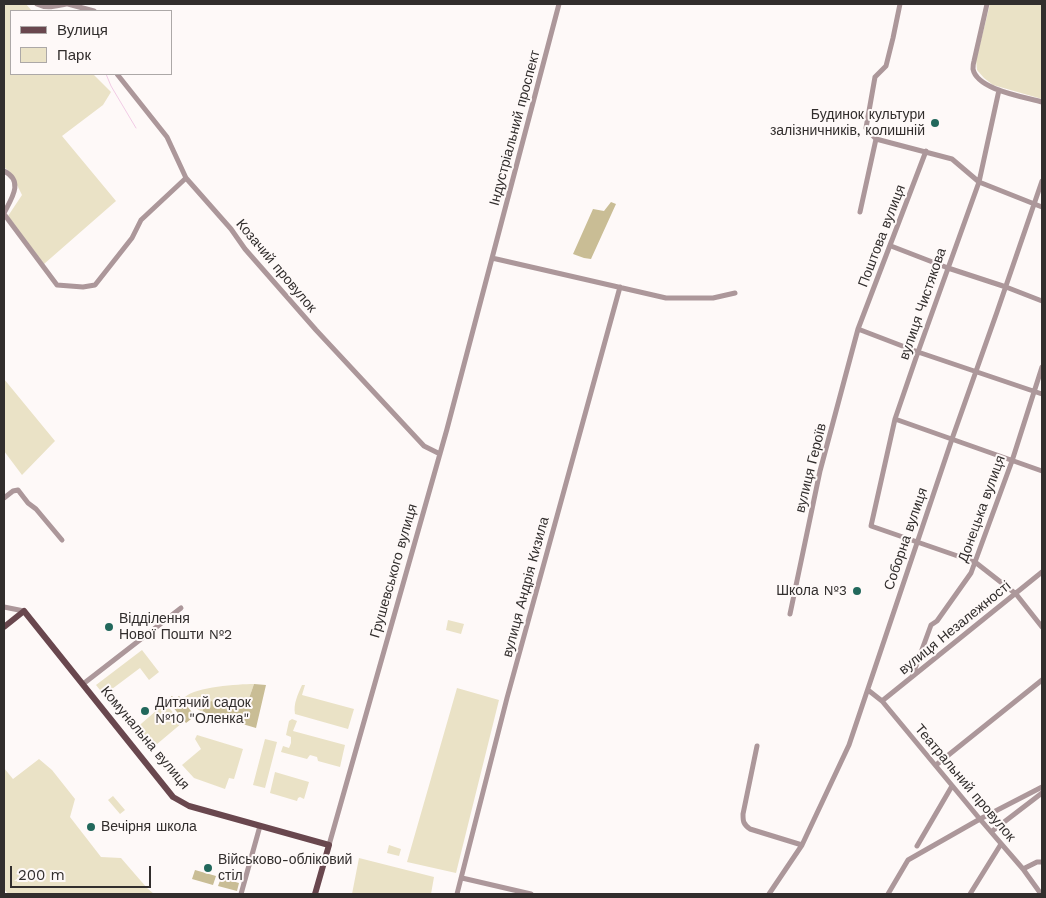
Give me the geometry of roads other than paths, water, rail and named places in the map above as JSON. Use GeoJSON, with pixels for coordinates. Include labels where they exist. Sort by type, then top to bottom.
{"type":"FeatureCollection","features":[{"type":"Feature","properties":{"kind":"main road","name":"Комунальна вулиця"},"geometry":{"type":"LineString","coordinates":[[24,611],[173,797],[189,806],[329,845]]}},
{"type":"Feature","properties":{"kind":"main road"},"geometry":{"type":"LineString","coordinates":[[4,627],[24,611]]}},
{"type":"Feature","properties":{"kind":"main road","name":"Грушевського вулиця"},"geometry":{"type":"LineString","coordinates":[[316,892],[329,845]]}},
{"type":"Feature","properties":{"kind":"street"},"geometry":{"type":"LineString","coordinates":[[37,4],[43,7],[67,4],[90,10]]}},
{"type":"Feature","properties":{"kind":"street","name":"Індустріальний проспект"},"geometry":{"type":"LineString","coordinates":[[492,258],[559,4]]}},
{"type":"Feature","properties":{"kind":"street"},"geometry":{"type":"LineString","coordinates":[[900,4],[886,66],[875,77],[866,128],[876,139],[952,158],[978,182],[1042,207]]}},
{"type":"Feature","properties":{"kind":"street"},"geometry":{"type":"LineString","coordinates":[[987,4],[974,61],[974,70],[978,78],[987,85],[999,90],[1042,102]]}},
{"type":"Feature","properties":{"kind":"street","name":"Козачий провулок"},"geometry":{"type":"LineString","coordinates":[[118,75],[167,137],[186,178],[231,229],[245,249],[316,330],[424,446],[440,454]]}},
{"type":"Feature","properties":{"kind":"street","name":"вулиця Чистякова"},"geometry":{"type":"LineString","coordinates":[[917,542],[871,526],[895,419],[978,182],[999,90]]}},
{"type":"Feature","properties":{"kind":"street"},"geometry":{"type":"LineString","coordinates":[[860,212],[876,139]]}},
{"type":"Feature","properties":{"kind":"street","name":"Поштова вулиця"},"geometry":{"type":"LineString","coordinates":[[858,329],[926,151]]}},
{"type":"Feature","properties":{"kind":"street"},"geometry":{"type":"LineString","coordinates":[[4,171],[12,177],[15,184],[14,194],[4,213],[57,284],[83,287],[95,285],[132,238],[141,220],[186,178]]}},
{"type":"Feature","properties":{"kind":"street","name":"Соборна вулиця"},"geometry":{"type":"LineString","coordinates":[[769,894],[802,845],[848,746],[975,371],[1042,181]]}},
{"type":"Feature","properties":{"kind":"street"},"geometry":{"type":"LineString","coordinates":[[891,246],[1042,301]]}},
{"type":"Feature","properties":{"kind":"street"},"geometry":{"type":"LineString","coordinates":[[492,258],[666,298],[713,298],[735,294]]}},
{"type":"Feature","properties":{"kind":"street","name":"Грушевського вулиця"},"geometry":{"type":"LineString","coordinates":[[329,845],[440,454],[492,258]]}},
{"type":"Feature","properties":{"kind":"street","name":"вулиця Андрія Кизила"},"geometry":{"type":"LineString","coordinates":[[457,894],[507,698],[620,287]]}},
{"type":"Feature","properties":{"kind":"street"},"geometry":{"type":"LineString","coordinates":[[858,329],[918,352],[1042,394]]}},
{"type":"Feature","properties":{"kind":"street","name":"вулиця Героїв"},"geometry":{"type":"LineString","coordinates":[[790,614],[820,471],[858,329]]}},
{"type":"Feature","properties":{"kind":"street","name":"Донецька вулиця"},"geometry":{"type":"LineString","coordinates":[[912,677],[930,625],[937,621],[971,573],[1012,461],[1042,367]]}},
{"type":"Feature","properties":{"kind":"street"},"geometry":{"type":"LineString","coordinates":[[895,419],[1042,471]]}},
{"type":"Feature","properties":{"kind":"street"},"geometry":{"type":"LineString","coordinates":[[4,498],[13,491],[18,490],[62,540]]}},
{"type":"Feature","properties":{"kind":"street"},"geometry":{"type":"LineString","coordinates":[[917,542],[975,562],[1016,594],[1042,626]]}},
{"type":"Feature","properties":{"kind":"street","name":"вулиця Незалежності"},"geometry":{"type":"LineString","coordinates":[[882,701],[1042,572]]}},
{"type":"Feature","properties":{"kind":"street"},"geometry":{"type":"LineString","coordinates":[[4,606],[24,611]]}},
{"type":"Feature","properties":{"kind":"street"},"geometry":{"type":"LineString","coordinates":[[82,684],[181,608]]}},
{"type":"Feature","properties":{"kind":"street"},"geometry":{"type":"LineString","coordinates":[[936,765],[1042,680]]}},
{"type":"Feature","properties":{"kind":"street","name":"Театральний провулок"},"geometry":{"type":"LineString","coordinates":[[868,690],[882,701],[1024,869],[1039,894]]}},
{"type":"Feature","properties":{"kind":"street"},"geometry":{"type":"LineString","coordinates":[[757,746],[743,822],[750,829],[802,845]]}},
{"type":"Feature","properties":{"kind":"street"},"geometry":{"type":"LineString","coordinates":[[917,846],[952,786]]}},
{"type":"Feature","properties":{"kind":"street"},"geometry":{"type":"LineString","coordinates":[[888,894],[908,860],[980,819],[1042,787]]}},
{"type":"Feature","properties":{"kind":"street"},"geometry":{"type":"LineString","coordinates":[[991,832],[1042,793]]}},
{"type":"Feature","properties":{"kind":"street"},"geometry":{"type":"LineString","coordinates":[[241,894],[260,826]]}},
{"type":"Feature","properties":{"kind":"street"},"geometry":{"type":"LineString","coordinates":[[970,894],[1001,844]]}},
{"type":"Feature","properties":{"kind":"street"},"geometry":{"type":"LineString","coordinates":[[1024,869],[1037,862],[1042,862]]}},
{"type":"Feature","properties":{"kind":"street"},"geometry":{"type":"LineString","coordinates":[[462,878],[531,894]]}},
{"type":"Feature","properties":{"kind":"waterway"},"geometry":{"type":"LineString","coordinates":[[106,75],[136,128]]}},
{"type":"Feature","properties":{"kind":"place","name":"Будинок культури залізничників, колишній"},"geometry":{"type":"Point","coordinates":[935,123]}},
{"type":"Feature","properties":{"kind":"place","name":"Школа №3"},"geometry":{"type":"Point","coordinates":[857,591]}},
{"type":"Feature","properties":{"kind":"place","name":"Відділення Нової Пошти №2"},"geometry":{"type":"Point","coordinates":[109,627]}},
{"type":"Feature","properties":{"kind":"place","name":"Дитячий садок №10 \"Оленка\""},"geometry":{"type":"Point","coordinates":[145,711]}},
{"type":"Feature","properties":{"kind":"place","name":"Вечірня школа"},"geometry":{"type":"Point","coordinates":[91,827]}},
{"type":"Feature","properties":{"kind":"place","name":"Військово-обліковий стіл"},"geometry":{"type":"Point","coordinates":[208,868]}}]}
